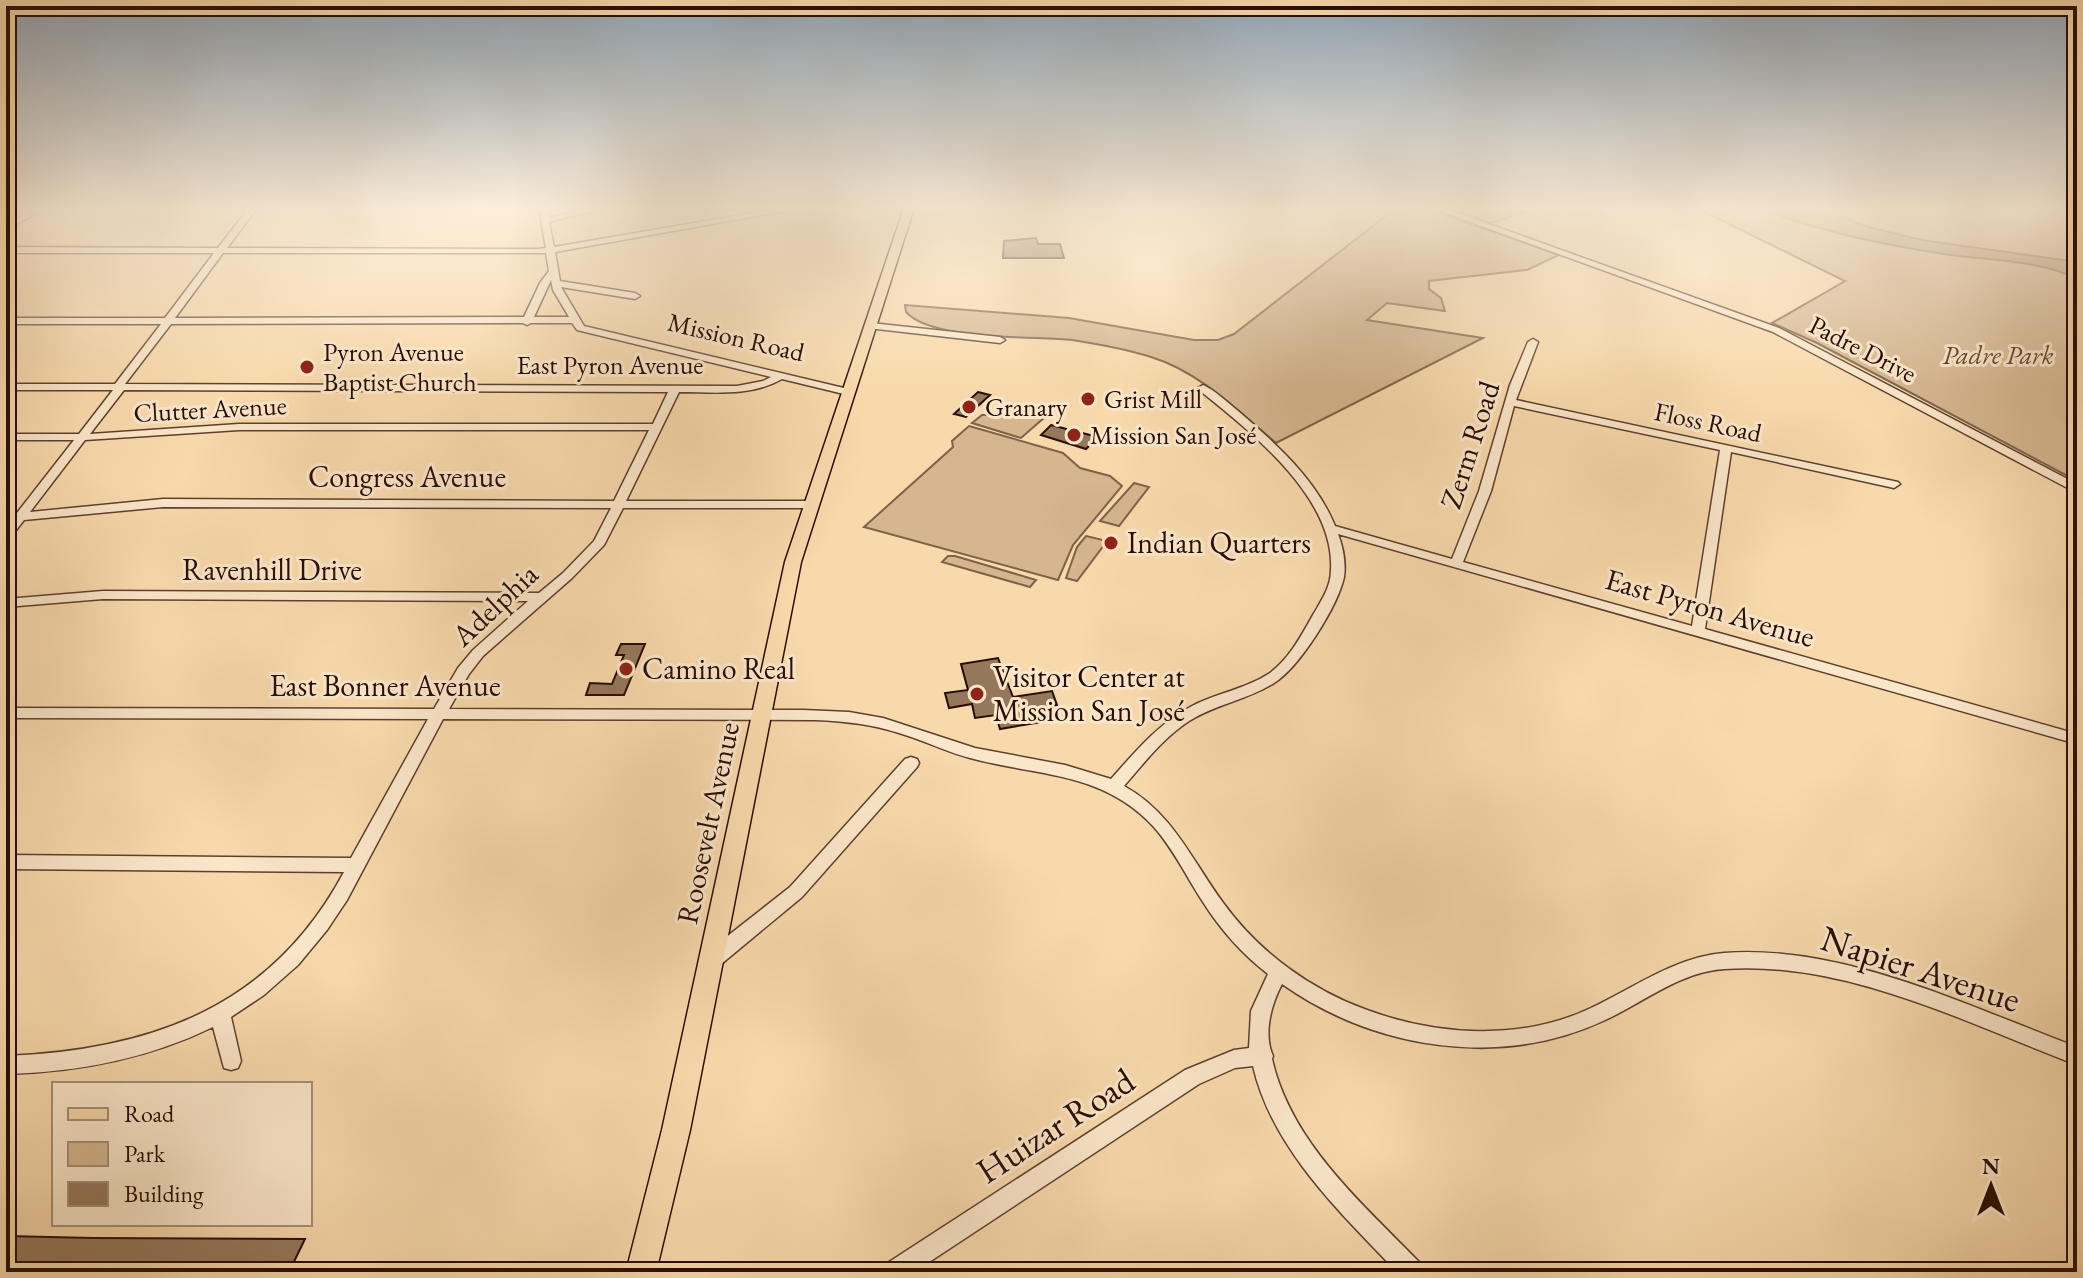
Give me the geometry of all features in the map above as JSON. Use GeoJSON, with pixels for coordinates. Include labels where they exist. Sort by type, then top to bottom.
{"type":"FeatureCollection","features":[{"type":"Feature","properties":{"kind":"main road","name":"Roosevelt Avenue"},"geometry":{"type":"LineString","coordinates":[[641,1272],[713,959],[793,562],[809,505],[890,268]]}},
{"type":"Feature","properties":{"kind":"street"},"geometry":{"type":"LineString","coordinates":[[6,535],[83,438],[206,268]]}},
{"type":"Feature","properties":{"kind":"street"},"geometry":{"type":"LineString","coordinates":[[6,321],[573,320],[552,268]]}},
{"type":"Feature","properties":{"kind":"street","name":"Padre Drive"},"geometry":{"type":"LineString","coordinates":[[1602,268],[1776,330],[2077,489]]}},
{"type":"Feature","properties":{"kind":"street"},"geometry":{"type":"LineString","coordinates":[[527,322],[544,283],[554,278],[635,296]]}},
{"type":"Feature","properties":{"kind":"street","name":"Mission Road"},"geometry":{"type":"LineString","coordinates":[[573,320],[591,332],[848,392]]}},
{"type":"Feature","properties":{"kind":"street"},"geometry":{"type":"LineString","coordinates":[[871,326],[1000,340]]}},
{"type":"Feature","properties":{"kind":"street","name":"Zerm Road"},"geometry":{"type":"LineString","coordinates":[[1456,564],[1485,491],[1511,402],[1533,342]]}},
{"type":"Feature","properties":{"kind":"street","name":"East Pyron Avenue"},"geometry":{"type":"LineString","coordinates":[[6,387],[753,388],[780,376]]}},
{"type":"Feature","properties":{"kind":"street"},"geometry":{"type":"LineString","coordinates":[[1113,788],[1174,724],[1206,706],[1256,687],[1292,661],[1337,580],[1338,561],[1329,528],[1289,465],[1203,388]]}},
{"type":"Feature","properties":{"kind":"street","name":"Adelphia"},"geometry":{"type":"LineString","coordinates":[[6,1065],[61,1065],[106,1059],[154,1044],[220,1013],[291,961],[322,924],[438,714],[476,654],[591,553],[620,504],[675,389]]}},
{"type":"Feature","properties":{"kind":"street","name":"Floss Road"},"geometry":{"type":"LineString","coordinates":[[1511,402],[1894,484]]}},
{"type":"Feature","properties":{"kind":"street","name":"Clutter Avenue"},"geometry":{"type":"LineString","coordinates":[[6,437],[83,438],[239,427],[657,427]]}},
{"type":"Feature","properties":{"kind":"street"},"geometry":{"type":"LineString","coordinates":[[1698,632],[1726,448]]}},
{"type":"Feature","properties":{"kind":"street","name":"Congress Avenue"},"geometry":{"type":"LineString","coordinates":[[6,518],[177,503],[809,505]]}},
{"type":"Feature","properties":{"kind":"street","name":"East Pyron Avenue"},"geometry":{"type":"LineString","coordinates":[[1329,528],[2077,739]]}},
{"type":"Feature","properties":{"kind":"street","name":"Ravenhill Drive"},"geometry":{"type":"LineString","coordinates":[[6,603],[103,595],[539,597]]}},
{"type":"Feature","properties":{"kind":"street","name":"East Bonner Avenue"},"geometry":{"type":"LineString","coordinates":[[6,713],[763,715]]}},
{"type":"Feature","properties":{"kind":"street","name":"Napier Avenue"},"geometry":{"type":"LineString","coordinates":[[763,715],[836,715],[877,721],[984,756],[1059,767],[1113,788],[1147,811],[1170,835],[1229,924],[1279,972],[1328,1002],[1381,1024],[1456,1039],[1517,1039],[1568,1028],[1656,981],[1698,965],[1758,959],[1791,962],[1878,983],[2077,1056]]}},
{"type":"Feature","properties":{"kind":"street"},"geometry":{"type":"LineString","coordinates":[[713,959],[796,892],[911,763]]}},
{"type":"Feature","properties":{"kind":"street"},"geometry":{"type":"LineString","coordinates":[[6,862],[356,865]]}},
{"type":"Feature","properties":{"kind":"street"},"geometry":{"type":"LineString","coordinates":[[1279,972],[1261,1012],[1263,1056],[1268,1082],[1288,1129],[1334,1187],[1413,1272]]}},
{"type":"Feature","properties":{"kind":"street"},"geometry":{"type":"LineString","coordinates":[[220,1013],[231,1061]]}},
{"type":"Feature","properties":{"kind":"street","name":"Huizar Road"},"geometry":{"type":"LineString","coordinates":[[894,1272],[1192,1077],[1234,1059],[1263,1056]]}},
{"type":"Feature","properties":{"kind":"green space"},"geometry":{"type":"Polygon","coordinates":[[[1319,268],[1532,268],[1429,281],[1429,289],[1441,298],[1445,311],[1387,303],[1367,320],[1483,338],[1276,443],[1202,382],[1151,357],[1072,340],[960,333],[919,321],[906,312],[905,305],[1069,318],[1194,340],[1218,340],[1234,334],[1319,268]]]}},
{"type":"Feature","properties":{"kind":"green space","name":"Padre Park"},"geometry":{"type":"Polygon","coordinates":[[[1818,268],[2077,268],[2077,481],[1817,343],[1772,323],[1845,281],[1818,268]]]}},
{"type":"Feature","properties":{"kind":"green space"},"geometry":{"type":"Polygon","coordinates":[[[1034,413],[1045,417],[1021,438],[972,423],[982,415],[1034,413]]]}},
{"type":"Feature","properties":{"kind":"green space"},"geometry":{"type":"Polygon","coordinates":[[[969,426],[1063,453],[1080,468],[1110,476],[1122,486],[1073,545],[1058,580],[864,527],[953,447],[952,441],[969,426]]]}},
{"type":"Feature","properties":{"kind":"green space"},"geometry":{"type":"Polygon","coordinates":[[[1134,483],[1149,487],[1119,526],[1100,521],[1134,483]]]}},
{"type":"Feature","properties":{"kind":"green space"},"geometry":{"type":"Polygon","coordinates":[[[1086,536],[1107,541],[1077,581],[1066,578],[1077,547],[1086,536]]]}},
{"type":"Feature","properties":{"kind":"green space"},"geometry":{"type":"Polygon","coordinates":[[[948,556],[1036,580],[1030,587],[942,562],[948,556]]]}},
{"type":"Feature","properties":{"kind":"shaded area"},"geometry":{"type":"Polygon","coordinates":[[[2049,268],[2077,268],[2077,279],[2064,273],[2049,268]]]}},
{"type":"Feature","properties":{"kind":"building","name":"Granary"},"geometry":{"type":"Polygon","coordinates":[[[978,392],[990,395],[966,417],[954,414],[978,392]]]}},
{"type":"Feature","properties":{"kind":"building","name":"Mission San José"},"geometry":{"type":"Polygon","coordinates":[[[1051,425],[1098,437],[1086,449],[1041,435],[1051,425]]]}},
{"type":"Feature","properties":{"kind":"building","name":"Camino Real"},"geometry":{"type":"Polygon","coordinates":[[[621,644],[645,644],[624,695],[586,695],[590,683],[612,684],[624,655],[616,655],[621,644]]]}},
{"type":"Feature","properties":{"kind":"building","name":"Visitor Center at Mission San José"},"geometry":{"type":"Polygon","coordinates":[[[998,658],[1013,697],[1052,691],[1057,705],[1038,708],[1042,722],[1000,729],[996,715],[975,718],[972,704],[949,708],[945,693],[968,690],[961,664],[998,658]]]}},
{"type":"Feature","properties":{"kind":"building"},"geometry":{"type":"Polygon","coordinates":[[[6,1236],[305,1239],[289,1272],[6,1272],[6,1236]]]}},
{"type":"Feature","properties":{"kind":"place","name":"Pyron Avenue Baptist Church"},"geometry":{"type":"Point","coordinates":[307,367]}},
{"type":"Feature","properties":{"kind":"place","name":"Grist Mill"},"geometry":{"type":"Point","coordinates":[1088,399]}},
{"type":"Feature","properties":{"kind":"place","name":"Granary"},"geometry":{"type":"Point","coordinates":[969,407]}},
{"type":"Feature","properties":{"kind":"place","name":"Mission San José"},"geometry":{"type":"Point","coordinates":[1074,435]}},
{"type":"Feature","properties":{"kind":"place","name":"Indian Quarters"},"geometry":{"type":"Point","coordinates":[1111,543]}},
{"type":"Feature","properties":{"kind":"place","name":"Camino Real"},"geometry":{"type":"Point","coordinates":[626,669]}},
{"type":"Feature","properties":{"kind":"place","name":"Visitor Center at Mission San José"},"geometry":{"type":"Point","coordinates":[977,694]}}]}
